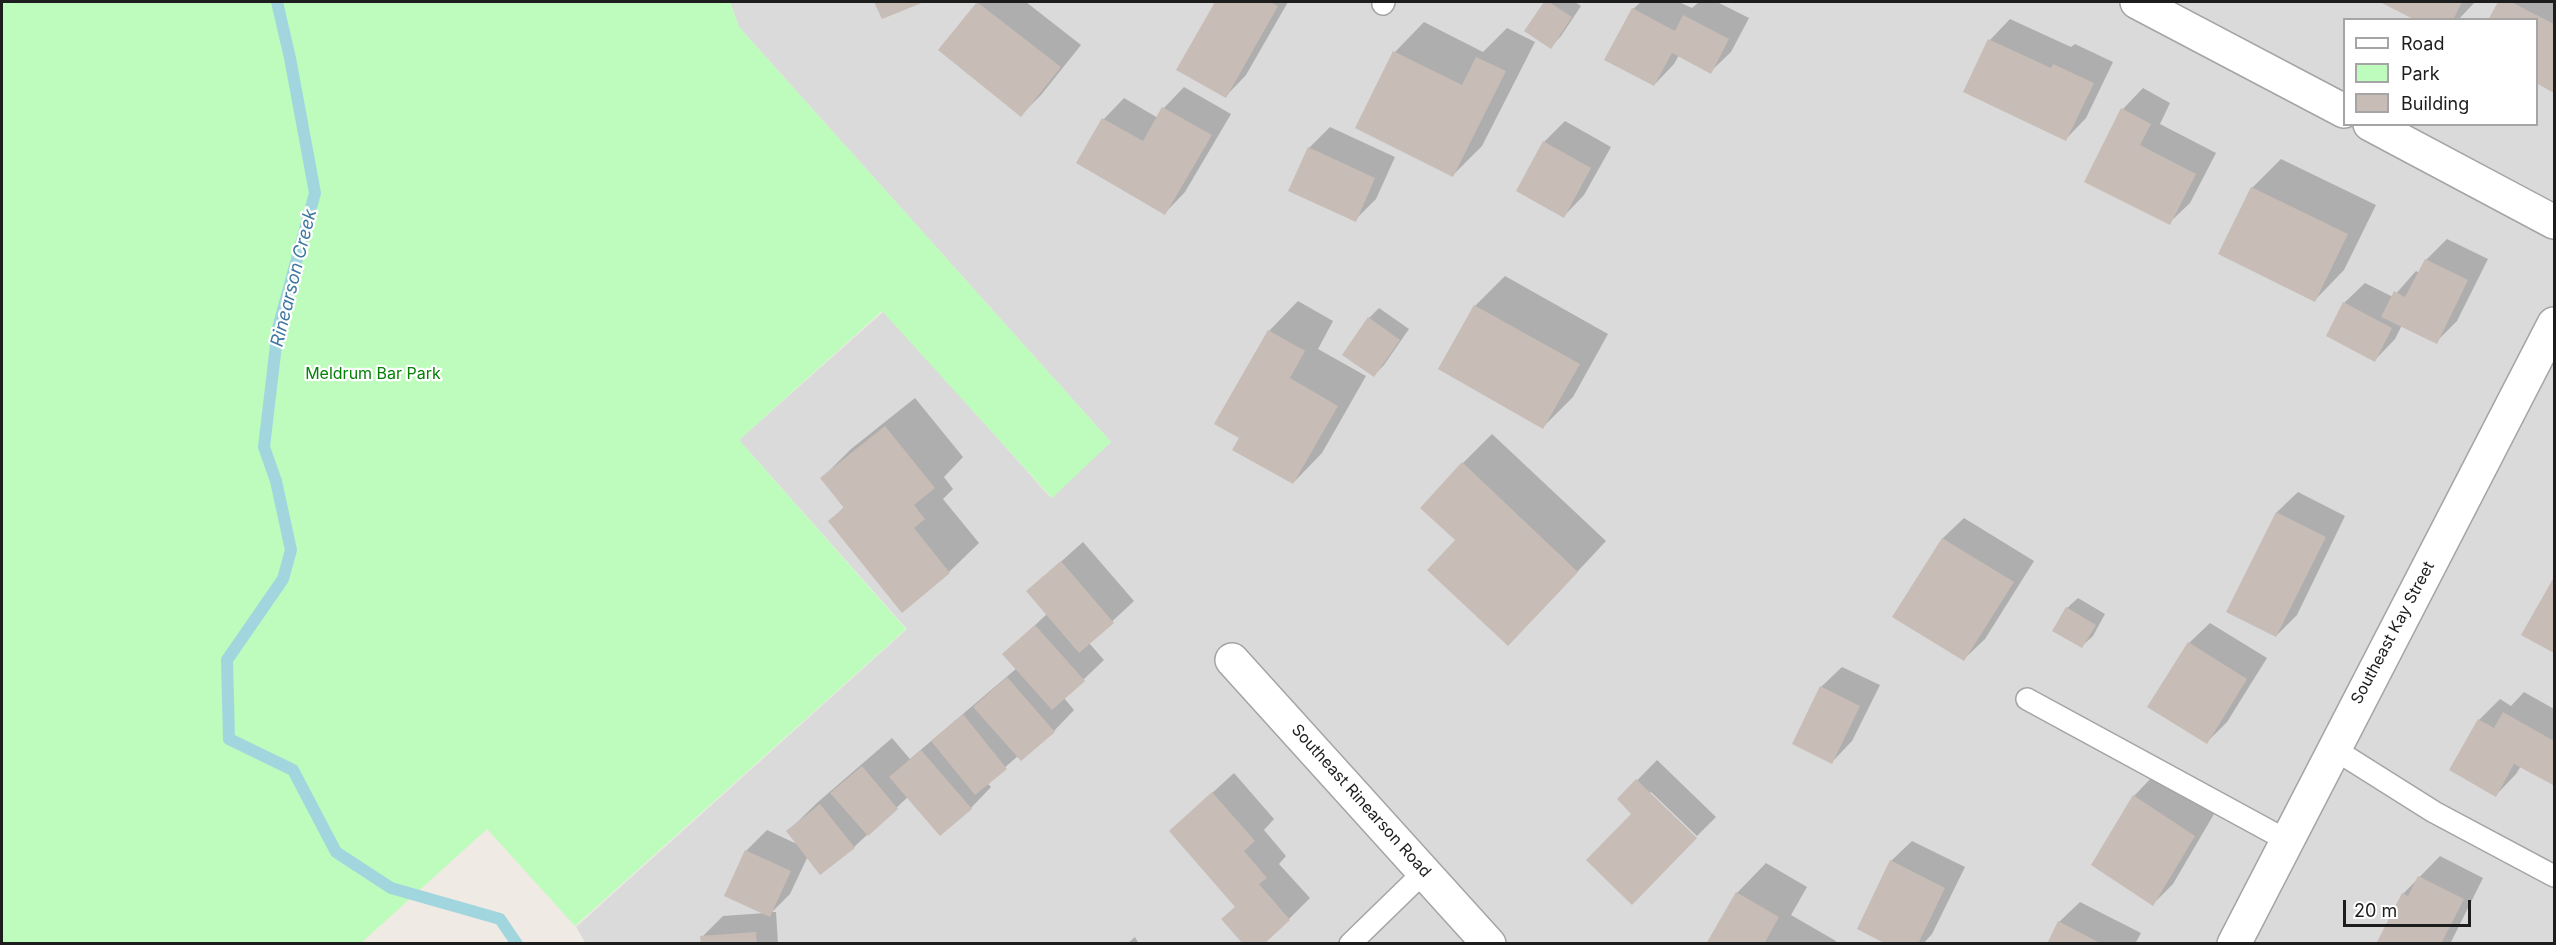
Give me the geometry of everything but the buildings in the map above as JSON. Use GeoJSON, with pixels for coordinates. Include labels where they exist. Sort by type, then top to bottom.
{"type":"FeatureCollection","features":[{"type":"Feature","properties":{"kind":"street"},"geometry":{"type":"LineString","coordinates":[[2137,2],[2343,110]]}},
{"type":"Feature","properties":{"kind":"street"},"geometry":{"type":"LineString","coordinates":[[2374,126],[2554,222]]}},
{"type":"Feature","properties":{"kind":"street","name":"Southeast Kay Street"},"geometry":{"type":"LineString","coordinates":[[2234,944],[2554,324]]}},
{"type":"Feature","properties":{"kind":"street","name":"Southeast Rinearson Road"},"geometry":{"type":"LineString","coordinates":[[1232,660],[1489,944]]}},
{"type":"Feature","properties":{"kind":"lane"},"geometry":{"type":"LineString","coordinates":[[2027,699],[2288,841]]}},
{"type":"Feature","properties":{"kind":"lane"},"geometry":{"type":"LineString","coordinates":[[2334,749],[2434,812],[2554,876]]}},
{"type":"Feature","properties":{"kind":"lane"},"geometry":{"type":"LineString","coordinates":[[1350,944],[1425,871]]}},
{"type":"Feature","properties":{"kind":"shaded area"},"geometry":{"type":"Polygon","coordinates":[[[730,2],[2554,2],[2554,943],[586,944],[576,927],[907,629],[739,440],[884,311],[1050,497],[1111,442],[739,27],[730,2]]]}},
{"type":"Feature","properties":{"kind":"green space","name":"Meldrum Bar Park"},"geometry":{"type":"Polygon","coordinates":[[[2,2],[730,2],[739,27],[1111,442],[1052,498],[882,311],[739,440],[906,629],[575,926],[487,829],[361,943],[2,943],[2,2]]]}},
{"type":"Feature","properties":{"kind":"waterway","name":"Rinearson Creek"},"geometry":{"type":"LineString","coordinates":[[277,2],[290,58],[315,193],[278,328],[264,447],[276,481],[291,550],[283,579],[227,660],[229,739],[293,770],[336,852],[391,888],[500,919],[517,944]]}}]}
